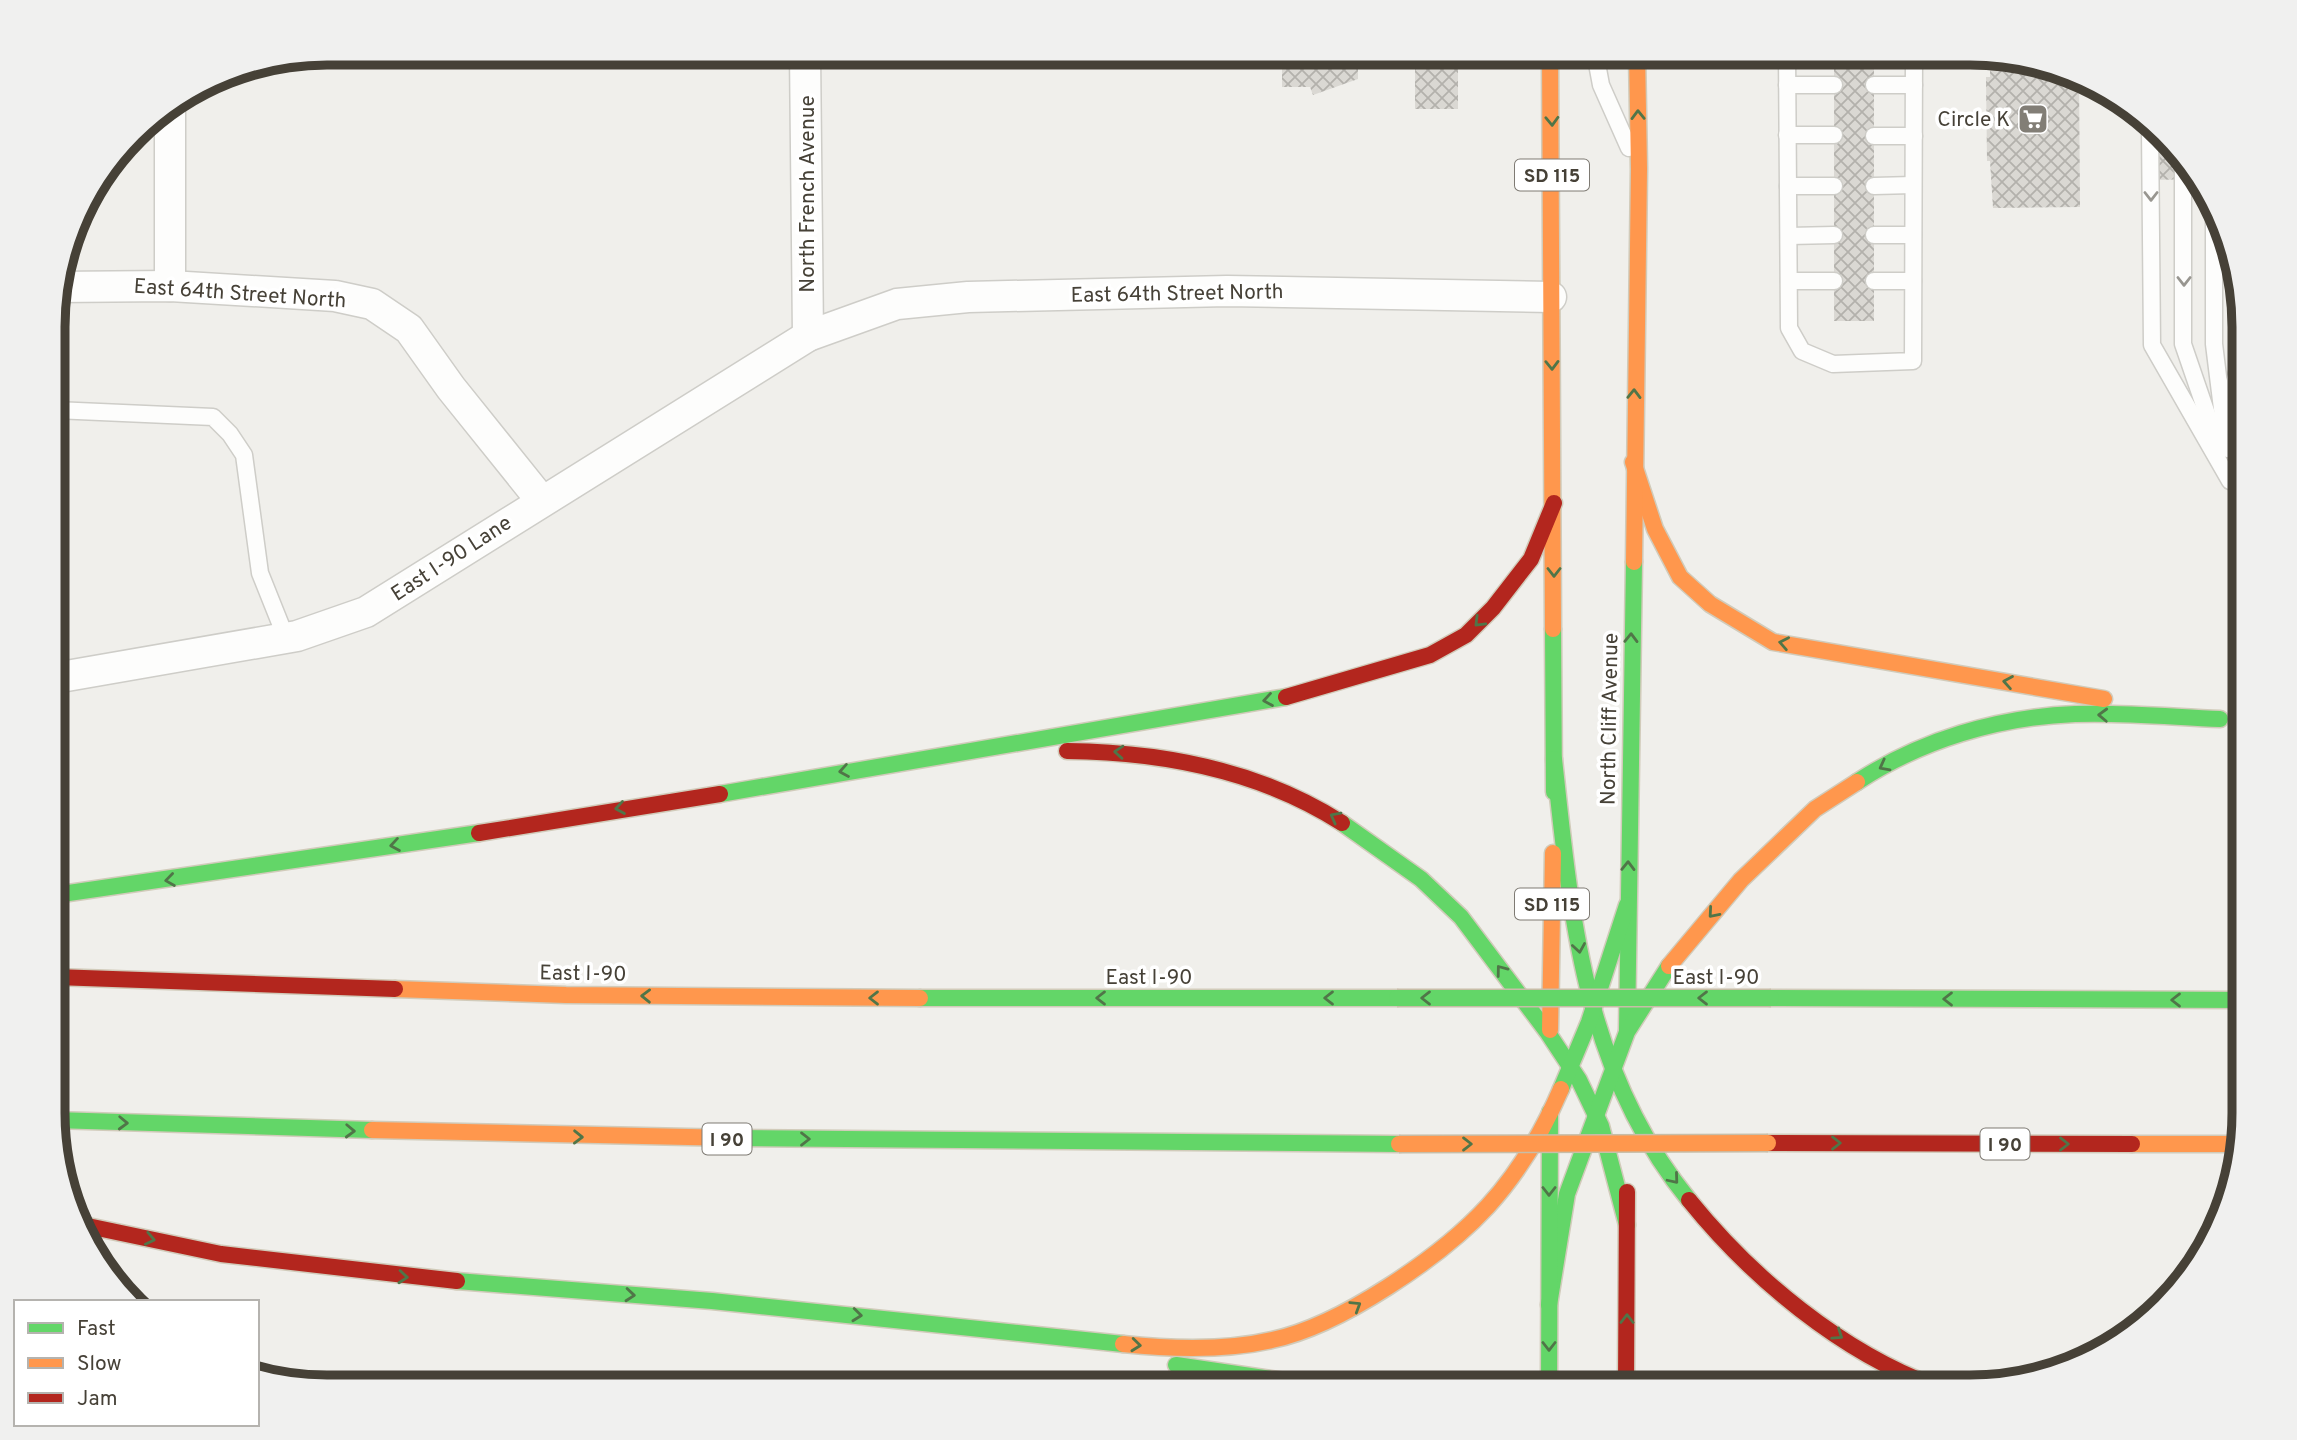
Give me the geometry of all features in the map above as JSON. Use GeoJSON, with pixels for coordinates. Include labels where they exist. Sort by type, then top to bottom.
{"type":"FeatureCollection","features":[{"type":"Feature","properties":{"kind":"main road","name":"SD 115"},"geometry":{"type":"LineString","coordinates":[[1549,1375],[1554,759],[1550,65]]}},
{"type":"Feature","properties":{"kind":"main road","name":"North Cliff Avenue"},"geometry":{"type":"LineString","coordinates":[[1626,1375],[1628,905],[1639,169],[1637,65]]}},
{"type":"Feature","properties":{"kind":"main road"},"geometry":{"type":"LineString","coordinates":[[1549,1305],[1567,1194],[1628,1032],[1676,955],[1741,880],[1815,809],[1884,764],[1972,728],[2074,714],[2226,720],[1773,642],[1729,618],[1689,588],[1661,544],[1633,462]]}},
{"type":"Feature","properties":{"kind":"main road"},"geometry":{"type":"LineString","coordinates":[[65,894],[259,867],[1289,697],[1430,655],[1466,635],[1493,608],[1531,559],[1553,503]]}},
{"type":"Feature","properties":{"kind":"main road"},"geometry":{"type":"LineString","coordinates":[[911,759],[1085,750],[1143,754],[1200,764],[1297,798],[1380,844],[1422,879],[1462,918],[1550,1034],[1597,1115],[1627,1225]]}},
{"type":"Feature","properties":{"kind":"main road"},"geometry":{"type":"LineString","coordinates":[[1554,759],[1581,967],[1612,1069],[1628,1108],[1665,1169],[1713,1226],[1763,1276],[1814,1320],[1864,1353],[1911,1375]]}},
{"type":"Feature","properties":{"kind":"main road"},"geometry":{"type":"LineString","coordinates":[[91,1226],[221,1254],[385,1275],[898,1320],[1154,1347],[1220,1345],[1285,1338],[1344,1313],[1394,1282],[1458,1233],[1490,1204],[1516,1169],[1550,1111],[1594,1012],[1628,905]]}},
{"type":"Feature","properties":{"kind":"main road","name":"East I-90"},"geometry":{"type":"LineString","coordinates":[[65,977],[606,995],[2232,1000]]}},
{"type":"Feature","properties":{"kind":"main road","name":"I 90"},"geometry":{"type":"LineString","coordinates":[[65,1120],[572,1137],[1399,1144],[2230,1144]]}},
{"type":"Feature","properties":{"kind":"main road"},"geometry":{"type":"LineString","coordinates":[[898,1320],[1249,1375]]}},
{"type":"Feature","properties":{"kind":"street","name":"North French Avenue"},"geometry":{"type":"LineString","coordinates":[[806,65],[808,336]]}},
{"type":"Feature","properties":{"kind":"street"},"geometry":{"type":"LineString","coordinates":[[170,117],[170,286]]}},
{"type":"Feature","properties":{"kind":"street","name":"East 64th Street North"},"geometry":{"type":"LineString","coordinates":[[68,287],[170,286],[335,296],[372,304],[409,329],[451,388],[541,500]]}},
{"type":"Feature","properties":{"kind":"street","name":"East 64th Street North"},"geometry":{"type":"LineString","coordinates":[[808,336],[897,304],[968,297],[1227,291],[1551,297]]}},
{"type":"Feature","properties":{"kind":"street","name":"East I-90 Lane"},"geometry":{"type":"LineString","coordinates":[[65,676],[286,638],[366,612],[541,500],[808,336]]}},
{"type":"Feature","properties":{"kind":"lane"},"geometry":{"type":"LineString","coordinates":[[1599,65],[1611,111],[1639,169]]}},
{"type":"Feature","properties":{"kind":"lane"},"geometry":{"type":"LineString","coordinates":[[1787,65],[1789,328],[1802,351],[1833,363],[1913,361],[1914,65]]}},
{"type":"Feature","properties":{"kind":"lane"},"geometry":{"type":"LineString","coordinates":[[1787,85],[1834,85]]}},
{"type":"Feature","properties":{"kind":"lane"},"geometry":{"type":"LineString","coordinates":[[1874,85],[1914,85]]}},
{"type":"Feature","properties":{"kind":"lane"},"geometry":{"type":"LineString","coordinates":[[1787,135],[1834,135]]}},
{"type":"Feature","properties":{"kind":"lane"},"geometry":{"type":"LineString","coordinates":[[1874,136],[1914,136]]}},
{"type":"Feature","properties":{"kind":"lane"},"geometry":{"type":"LineString","coordinates":[[2150,137],[2152,345],[2232,475]]}},
{"type":"Feature","properties":{"kind":"lane"},"geometry":{"type":"LineString","coordinates":[[2183,174],[2183,344],[2232,470]]}},
{"type":"Feature","properties":{"kind":"lane"},"geometry":{"type":"LineString","coordinates":[[1874,186],[1913,185]]}},
{"type":"Feature","properties":{"kind":"lane"},"geometry":{"type":"LineString","coordinates":[[1788,186],[1834,186]]}},
{"type":"Feature","properties":{"kind":"lane"},"geometry":{"type":"LineString","coordinates":[[2214,232],[2214,344],[2223,417],[2232,459]]}},
{"type":"Feature","properties":{"kind":"lane"},"geometry":{"type":"LineString","coordinates":[[1874,234],[1913,234]]}},
{"type":"Feature","properties":{"kind":"lane"},"geometry":{"type":"LineString","coordinates":[[1789,236],[1834,235]]}},
{"type":"Feature","properties":{"kind":"lane"},"geometry":{"type":"LineString","coordinates":[[1789,281],[1834,281]]}},
{"type":"Feature","properties":{"kind":"lane"},"geometry":{"type":"LineString","coordinates":[[1874,281],[1913,281]]}},
{"type":"Feature","properties":{"kind":"lane"},"geometry":{"type":"LineString","coordinates":[[2223,417],[2232,388]]}},
{"type":"Feature","properties":{"kind":"lane"},"geometry":{"type":"LineString","coordinates":[[65,410],[213,417],[230,434],[244,455],[260,573],[286,638]]}},
{"type":"Feature","properties":{"kind":"building"},"geometry":{"type":"Polygon","coordinates":[[[1282,65],[1358,65],[1358,79],[1313,95],[1310,87],[1282,87],[1282,65]]]}},
{"type":"Feature","properties":{"kind":"building"},"geometry":{"type":"Polygon","coordinates":[[[1415,65],[1458,65],[1458,109],[1415,109],[1415,65]]]}},
{"type":"Feature","properties":{"kind":"building"},"geometry":{"type":"Polygon","coordinates":[[[1834,65],[1874,65],[1874,321],[1834,321],[1834,65]]]}},
{"type":"Feature","properties":{"kind":"building","name":"Circle K"},"geometry":{"type":"Polygon","coordinates":[[[1990,65],[2004,67],[2038,74],[2079,89],[2080,207],[1993,208],[1990,161],[1987,161],[1986,77],[1990,77],[1990,65]]]}},
{"type":"Feature","properties":{"kind":"building"},"geometry":{"type":"Polygon","coordinates":[[[2153,140],[2187,179],[2153,180],[2153,140]]]}},
{"type":"Feature","properties":{"kind":"traffic: fast"},"geometry":{"type":"LineString","coordinates":[[1627,1030],[1634,562]]}},
{"type":"Feature","properties":{"kind":"traffic: fast"},"geometry":{"type":"LineString","coordinates":[[1553,629],[1554,792]]}},
{"type":"Feature","properties":{"kind":"traffic: fast"},"geometry":{"type":"LineString","coordinates":[[720,794],[1286,697]]}},
{"type":"Feature","properties":{"kind":"traffic: fast"},"geometry":{"type":"LineString","coordinates":[[1857,782],[1907,754],[1934,743],[1961,733],[2017,720],[2093,714],[2220,719]]}},
{"type":"Feature","properties":{"kind":"traffic: fast"},"geometry":{"type":"LineString","coordinates":[[1554,759],[1567,876],[1588,990],[1626,1099],[1654,1150],[1689,1200]]}},
{"type":"Feature","properties":{"kind":"traffic: fast"},"geometry":{"type":"LineString","coordinates":[[1342,823],[1421,879],[1461,917],[1548,1033],[1579,1080],[1601,1126],[1627,1225]]}},
{"type":"Feature","properties":{"kind":"traffic: fast"},"geometry":{"type":"LineString","coordinates":[[65,894],[479,833]]}},
{"type":"Feature","properties":{"kind":"traffic: fast"},"geometry":{"type":"LineString","coordinates":[[1561,1089],[1589,1022],[1627,905]]}},
{"type":"Feature","properties":{"kind":"traffic: fast"},"geometry":{"type":"LineString","coordinates":[[1549,1305],[1567,1194],[1627,1032],[1669,966]]}},
{"type":"Feature","properties":{"kind":"traffic: fast"},"geometry":{"type":"LineString","coordinates":[[920,998],[1397,998]]}},
{"type":"Feature","properties":{"kind":"traffic: fast"},"geometry":{"type":"LineString","coordinates":[[1397,998],[1771,998]]}},
{"type":"Feature","properties":{"kind":"traffic: fast"},"geometry":{"type":"LineString","coordinates":[[1771,998],[2232,1000]]}},
{"type":"Feature","properties":{"kind":"traffic: fast"},"geometry":{"type":"LineString","coordinates":[[1549,1375],[1550,1112]]}},
{"type":"Feature","properties":{"kind":"traffic: fast"},"geometry":{"type":"LineString","coordinates":[[65,1120],[372,1130]]}},
{"type":"Feature","properties":{"kind":"traffic: fast"},"geometry":{"type":"LineString","coordinates":[[733,1138],[1399,1144]]}},
{"type":"Feature","properties":{"kind":"traffic: fast"},"geometry":{"type":"LineString","coordinates":[[457,1281],[712,1301],[1123,1344]]}},
{"type":"Feature","properties":{"kind":"traffic: fast"},"geometry":{"type":"LineString","coordinates":[[1176,1365],[1244,1375]]}},
{"type":"Feature","properties":{"kind":"traffic: slow"},"geometry":{"type":"LineString","coordinates":[[1550,65],[1553,629]]}},
{"type":"Feature","properties":{"kind":"traffic: slow"},"geometry":{"type":"LineString","coordinates":[[1634,562],[1639,169],[1637,65]]}},
{"type":"Feature","properties":{"kind":"traffic: slow"},"geometry":{"type":"LineString","coordinates":[[1633,462],[1655,529],[1680,577],[1710,604],[1773,642],[2104,699]]}},
{"type":"Feature","properties":{"kind":"traffic: slow"},"geometry":{"type":"LineString","coordinates":[[1669,966],[1741,880],[1815,809],[1857,782]]}},
{"type":"Feature","properties":{"kind":"traffic: slow"},"geometry":{"type":"LineString","coordinates":[[1550,1030],[1553,853]]}},
{"type":"Feature","properties":{"kind":"traffic: slow"},"geometry":{"type":"LineString","coordinates":[[395,989],[566,995],[920,998]]}},
{"type":"Feature","properties":{"kind":"traffic: slow"},"geometry":{"type":"LineString","coordinates":[[1123,1344],[1198,1348],[1254,1344],[1299,1332],[1358,1305],[1417,1267],[1468,1226],[1488,1206],[1529,1150],[1561,1089]]}},
{"type":"Feature","properties":{"kind":"traffic: slow"},"geometry":{"type":"LineString","coordinates":[[372,1130],[733,1138]]}},
{"type":"Feature","properties":{"kind":"traffic: slow"},"geometry":{"type":"LineString","coordinates":[[1399,1144],[1768,1143]]}},
{"type":"Feature","properties":{"kind":"traffic: slow"},"geometry":{"type":"LineString","coordinates":[[2132,1144],[2230,1144]]}},
{"type":"Feature","properties":{"kind":"traffic: jam"},"geometry":{"type":"LineString","coordinates":[[1286,697],[1430,655],[1466,635],[1493,608],[1531,559],[1554,503]]}},
{"type":"Feature","properties":{"kind":"traffic: jam"},"geometry":{"type":"LineString","coordinates":[[1067,751],[1139,755],[1210,768],[1278,790],[1342,823]]}},
{"type":"Feature","properties":{"kind":"traffic: jam"},"geometry":{"type":"LineString","coordinates":[[479,833],[720,794]]}},
{"type":"Feature","properties":{"kind":"traffic: jam"},"geometry":{"type":"LineString","coordinates":[[65,977],[395,989]]}},
{"type":"Feature","properties":{"kind":"traffic: jam"},"geometry":{"type":"LineString","coordinates":[[1768,1143],[2132,1144]]}},
{"type":"Feature","properties":{"kind":"traffic: jam"},"geometry":{"type":"LineString","coordinates":[[1626,1375],[1627,1192]]}},
{"type":"Feature","properties":{"kind":"traffic: jam"},"geometry":{"type":"LineString","coordinates":[[1689,1200],[1741,1257],[1800,1310],[1866,1354],[1908,1375]]}},
{"type":"Feature","properties":{"kind":"traffic: jam"},"geometry":{"type":"LineString","coordinates":[[91,1227],[221,1254],[457,1281]]}},
{"type":"Feature","properties":{"kind":"place","name":"Circle K"},"geometry":{"type":"Point","coordinates":[2033,119]}}]}
